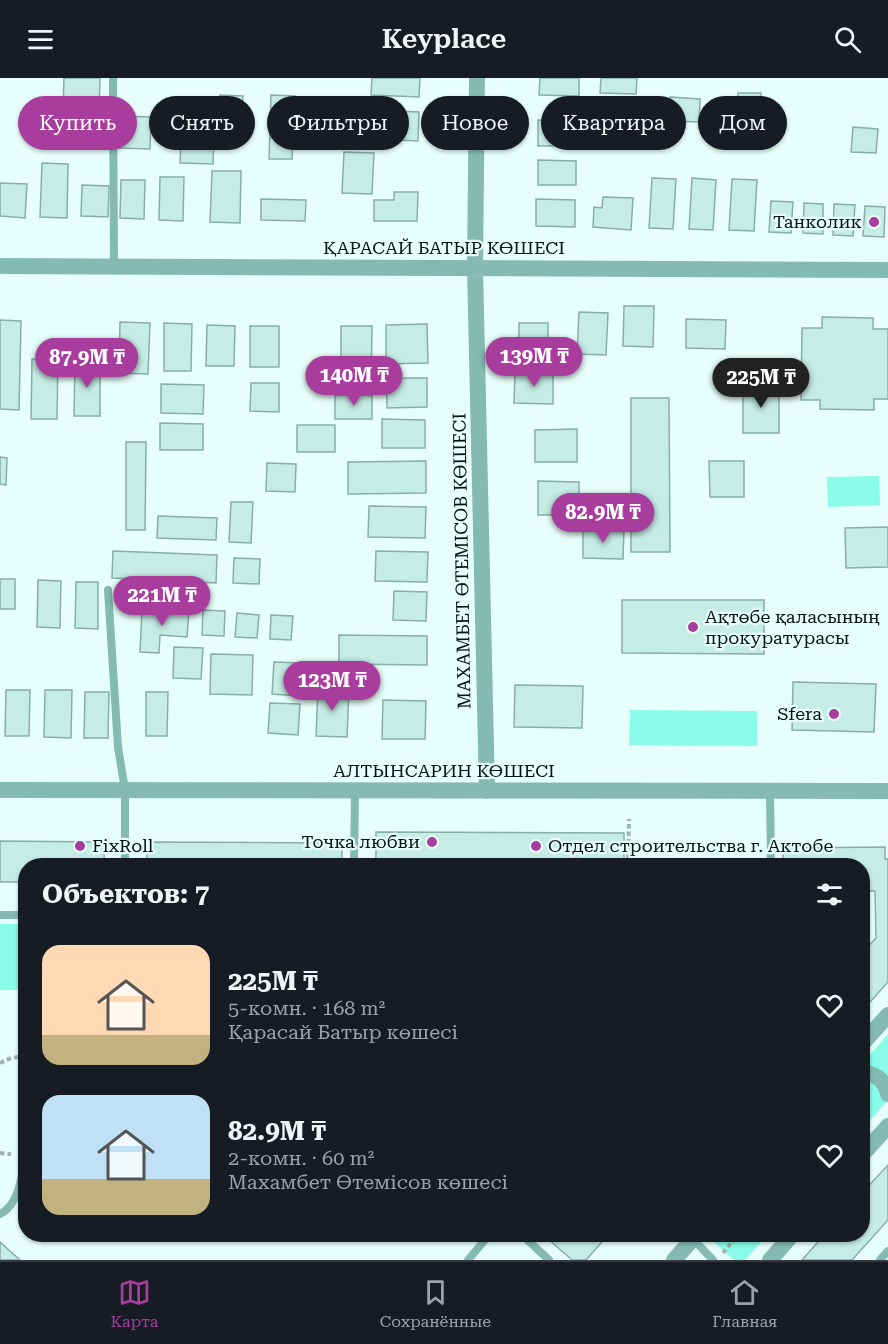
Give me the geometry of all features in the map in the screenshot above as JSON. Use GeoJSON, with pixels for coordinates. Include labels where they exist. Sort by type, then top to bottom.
{"type":"FeatureCollection","features":[{"type":"Feature","properties":{"kind":"street","name":"МАХАМБЕТ ӨТЕМІСОВ КӨШЕСІ"},"geometry":{"type":"LineString","coordinates":[[477,78],[475,268],[487,791]]}},
{"type":"Feature","properties":{"kind":"street","name":"ҚАРАСАЙ БАТЫР КӨШЕСІ"},"geometry":{"type":"LineString","coordinates":[[0,266],[888,270]]}},
{"type":"Feature","properties":{"kind":"street","name":"АЛТЫНСАРИН КӨШЕСІ"},"geometry":{"type":"LineString","coordinates":[[0,790],[888,791]]}},
{"type":"Feature","properties":{"kind":"street"},"geometry":{"type":"LineString","coordinates":[[870,1035],[888,1015]]}},
{"type":"Feature","properties":{"kind":"street"},"geometry":{"type":"LineString","coordinates":[[870,1074],[879,1077],[887,1088],[888,1094]]}},
{"type":"Feature","properties":{"kind":"street"},"geometry":{"type":"LineString","coordinates":[[870,1146],[888,1126]]}},
{"type":"Feature","properties":{"kind":"street"},"geometry":{"type":"LineString","coordinates":[[674,1260],[688,1242]]}},
{"type":"Feature","properties":{"kind":"street"},"geometry":{"type":"LineString","coordinates":[[770,1260],[786,1242]]}},
{"type":"Feature","properties":{"kind":"lane"},"geometry":{"type":"LineString","coordinates":[[112,78],[114,267]]}},
{"type":"Feature","properties":{"kind":"lane"},"geometry":{"type":"LineString","coordinates":[[108,590],[118,747],[124,790],[125,858]]}},
{"type":"Feature","properties":{"kind":"lane"},"geometry":{"type":"LineString","coordinates":[[354,858],[355,791]]}},
{"type":"Feature","properties":{"kind":"lane"},"geometry":{"type":"LineString","coordinates":[[770,791],[771,858]]}},
{"type":"Feature","properties":{"kind":"lane"},"geometry":{"type":"LineString","coordinates":[[0,915],[18,915]]}},
{"type":"Feature","properties":{"kind":"lane"},"geometry":{"type":"LineString","coordinates":[[0,1214],[12,1205],[18,1190]]}},
{"type":"Feature","properties":{"kind":"lane"},"geometry":{"type":"LineString","coordinates":[[468,1260],[483,1242]]}},
{"type":"Feature","properties":{"kind":"lane"},"geometry":{"type":"LineString","coordinates":[[531,1242],[549,1260]]}},
{"type":"Feature","properties":{"kind":"lane"},"geometry":{"type":"LineString","coordinates":[[697,1242],[713,1260]]}},
{"type":"Feature","properties":{"kind":"lane"},"geometry":{"type":"LineString","coordinates":[[880,1260],[888,1251]]}},
{"type":"Feature","properties":{"kind":"path"},"geometry":{"type":"LineString","coordinates":[[628,819],[628,858]]}},
{"type":"Feature","properties":{"kind":"path"},"geometry":{"type":"LineString","coordinates":[[0,1063],[18,1057]]}},
{"type":"Feature","properties":{"kind":"path"},"geometry":{"type":"LineString","coordinates":[[724,1251],[732,1242]]}},
{"type":"Feature","properties":{"kind":"green space"},"geometry":{"type":"Polygon","coordinates":[[[879,476],[880,505],[828,507],[827,477],[879,476]]]}},
{"type":"Feature","properties":{"kind":"green space"},"geometry":{"type":"Polygon","coordinates":[[[630,710],[757,711],[757,746],[629,745],[630,710]]]}},
{"type":"Feature","properties":{"kind":"green space"},"geometry":{"type":"Polygon","coordinates":[[[0,924],[18,924],[18,990],[0,990],[0,924]]]}},
{"type":"Feature","properties":{"kind":"green space"},"geometry":{"type":"Polygon","coordinates":[[[888,1034],[888,1100],[870,1120],[870,1055],[888,1034]]]}},
{"type":"Feature","properties":{"kind":"green space"},"geometry":{"type":"Polygon","coordinates":[[[714,1242],[762,1242],[745,1260],[734,1260],[714,1242]]]}},
{"type":"Feature","properties":{"kind":"building"},"geometry":{"type":"Polygon","coordinates":[[[64,78],[100,78],[99,96],[63,96],[64,78]]]}},
{"type":"Feature","properties":{"kind":"building"},"geometry":{"type":"Polygon","coordinates":[[[372,78],[420,78],[419,97],[371,95],[372,78]]]}},
{"type":"Feature","properties":{"kind":"building"},"geometry":{"type":"Polygon","coordinates":[[[540,78],[579,78],[579,96],[539,95],[540,78]]]}},
{"type":"Feature","properties":{"kind":"building"},"geometry":{"type":"Polygon","coordinates":[[[601,78],[637,78],[636,94],[600,93],[601,78]]]}},
{"type":"Feature","properties":{"kind":"building"},"geometry":{"type":"Polygon","coordinates":[[[738,93],[761,93],[761,96],[738,96],[738,93]]]}},
{"type":"Feature","properties":{"kind":"building"},"geometry":{"type":"Polygon","coordinates":[[[686,98],[698,99],[698,122],[686,122],[686,98]]]}},
{"type":"Feature","properties":{"kind":"building"},"geometry":{"type":"Polygon","coordinates":[[[409,112],[419,112],[418,141],[409,141],[409,112]]]}},
{"type":"Feature","properties":{"kind":"building"},"geometry":{"type":"Polygon","coordinates":[[[137,117],[149,117],[149,149],[137,149],[137,117]]]}},
{"type":"Feature","properties":{"kind":"building"},"geometry":{"type":"Polygon","coordinates":[[[538,120],[541,120],[541,146],[538,146],[538,120]]]}},
{"type":"Feature","properties":{"kind":"building"},"geometry":{"type":"Polygon","coordinates":[[[853,127],[878,129],[876,153],[851,152],[853,127]]]}},
{"type":"Feature","properties":{"kind":"building"},"geometry":{"type":"Polygon","coordinates":[[[181,150],[214,150],[213,164],[180,163],[181,150]]]}},
{"type":"Feature","properties":{"kind":"building"},"geometry":{"type":"Polygon","coordinates":[[[269,150],[292,150],[292,159],[269,159],[269,150]]]}},
{"type":"Feature","properties":{"kind":"building"},"geometry":{"type":"Polygon","coordinates":[[[344,152],[374,153],[372,194],[342,193],[344,152]]]}},
{"type":"Feature","properties":{"kind":"building"},"geometry":{"type":"Polygon","coordinates":[[[538,160],[576,161],[576,185],[538,185],[538,160]]]}},
{"type":"Feature","properties":{"kind":"building"},"geometry":{"type":"Polygon","coordinates":[[[42,163],[68,164],[67,218],[40,217],[42,163]]]}},
{"type":"Feature","properties":{"kind":"building"},"geometry":{"type":"Polygon","coordinates":[[[212,171],[241,171],[240,223],[210,222],[212,171]]]}},
{"type":"Feature","properties":{"kind":"building"},"geometry":{"type":"Polygon","coordinates":[[[160,177],[184,177],[183,221],[159,220],[160,177]]]}},
{"type":"Feature","properties":{"kind":"building"},"geometry":{"type":"Polygon","coordinates":[[[652,178],[676,179],[673,229],[649,228],[652,178]]]}},
{"type":"Feature","properties":{"kind":"building"},"geometry":{"type":"Polygon","coordinates":[[[692,178],[716,180],[713,230],[689,229],[692,178]]]}},
{"type":"Feature","properties":{"kind":"building"},"geometry":{"type":"Polygon","coordinates":[[[732,179],[757,180],[754,231],[729,230],[732,179]]]}},
{"type":"Feature","properties":{"kind":"building"},"geometry":{"type":"Polygon","coordinates":[[[121,180],[145,180],[144,219],[120,218],[121,180]]]}},
{"type":"Feature","properties":{"kind":"building"},"geometry":{"type":"Polygon","coordinates":[[[0,183],[27,184],[25,218],[0,216],[0,183]]]}},
{"type":"Feature","properties":{"kind":"building"},"geometry":{"type":"Polygon","coordinates":[[[82,185],[109,186],[108,217],[81,216],[82,185]]]}},
{"type":"Feature","properties":{"kind":"building"},"geometry":{"type":"Polygon","coordinates":[[[394,192],[418,192],[417,221],[374,221],[374,200],[394,200],[394,192]]]}},
{"type":"Feature","properties":{"kind":"building"},"geometry":{"type":"Polygon","coordinates":[[[603,197],[633,198],[631,230],[593,227],[594,207],[602,208],[603,197]]]}},
{"type":"Feature","properties":{"kind":"building"},"geometry":{"type":"Polygon","coordinates":[[[261,199],[306,200],[305,221],[261,220],[261,199]]]}},
{"type":"Feature","properties":{"kind":"building"},"geometry":{"type":"Polygon","coordinates":[[[536,199],[575,200],[575,227],[536,226],[536,199]]]}},
{"type":"Feature","properties":{"kind":"building"},"geometry":{"type":"Polygon","coordinates":[[[771,201],[793,202],[791,233],[769,232],[771,201]]]}},
{"type":"Feature","properties":{"kind":"building"},"geometry":{"type":"Polygon","coordinates":[[[804,203],[823,204],[823,234],[803,233],[804,203]]]}},
{"type":"Feature","properties":{"kind":"building"},"geometry":{"type":"Polygon","coordinates":[[[834,204],[855,205],[853,236],[833,235],[834,204]]]}},
{"type":"Feature","properties":{"kind":"building","name":"Танколик"},"geometry":{"type":"Polygon","coordinates":[[[865,206],[885,207],[884,237],[863,236],[865,206]]]}},
{"type":"Feature","properties":{"kind":"building"},"geometry":{"type":"Polygon","coordinates":[[[624,306],[654,306],[653,347],[623,346],[624,306]]]}},
{"type":"Feature","properties":{"kind":"building"},"geometry":{"type":"Polygon","coordinates":[[[579,312],[608,313],[606,355],[577,354],[579,312]]]}},
{"type":"Feature","properties":{"kind":"building"},"geometry":{"type":"Polygon","coordinates":[[[822,317],[873,318],[873,329],[888,329],[888,399],[874,399],[874,410],[820,409],[820,400],[801,400],[802,328],[822,328],[822,317]]]}},
{"type":"Feature","properties":{"kind":"building"},"geometry":{"type":"Polygon","coordinates":[[[686,319],[726,320],[725,349],[686,348],[686,319]]]}},
{"type":"Feature","properties":{"kind":"building"},"geometry":{"type":"Polygon","coordinates":[[[0,320],[21,321],[19,410],[0,409],[0,320]]]}},
{"type":"Feature","properties":{"kind":"building"},"geometry":{"type":"Polygon","coordinates":[[[120,322],[150,323],[148,374],[119,373],[120,322]]]}},
{"type":"Feature","properties":{"kind":"building"},"geometry":{"type":"Polygon","coordinates":[[[164,323],[192,324],[191,371],[164,371],[164,323]]]}},
{"type":"Feature","properties":{"kind":"building"},"geometry":{"type":"Polygon","coordinates":[[[519,323],[548,323],[548,366],[519,366],[519,323]]]}},
{"type":"Feature","properties":{"kind":"building"},"geometry":{"type":"Polygon","coordinates":[[[427,324],[428,363],[386,364],[386,325],[427,324]]]}},
{"type":"Feature","properties":{"kind":"building"},"geometry":{"type":"Polygon","coordinates":[[[207,325],[235,326],[234,366],[206,366],[207,325]]]}},
{"type":"Feature","properties":{"kind":"building"},"geometry":{"type":"Polygon","coordinates":[[[250,326],[279,326],[279,367],[250,367],[250,326]]]}},
{"type":"Feature","properties":{"kind":"building"},"geometry":{"type":"Polygon","coordinates":[[[341,326],[372,326],[371,388],[341,388],[341,326]]]}},
{"type":"Feature","properties":{"kind":"building"},"geometry":{"type":"Polygon","coordinates":[[[32,359],[58,359],[57,419],[31,419],[32,359]]]}},
{"type":"Feature","properties":{"kind":"building"},"geometry":{"type":"Polygon","coordinates":[[[75,361],[100,361],[100,416],[74,416],[75,361]]]}},
{"type":"Feature","properties":{"kind":"building"},"geometry":{"type":"Polygon","coordinates":[[[515,372],[553,372],[553,404],[514,403],[515,372]]]}},
{"type":"Feature","properties":{"kind":"building"},"geometry":{"type":"Polygon","coordinates":[[[386,378],[427,378],[427,407],[387,408],[386,378]]]}},
{"type":"Feature","properties":{"kind":"building"},"geometry":{"type":"Polygon","coordinates":[[[251,383],[279,383],[279,412],[250,411],[251,383]]]}},
{"type":"Feature","properties":{"kind":"building"},"geometry":{"type":"Polygon","coordinates":[[[161,384],[204,385],[203,414],[161,413],[161,384]]]}},
{"type":"Feature","properties":{"kind":"building"},"geometry":{"type":"Polygon","coordinates":[[[743,385],[779,385],[779,433],[743,433],[743,385]]]}},
{"type":"Feature","properties":{"kind":"building"},"geometry":{"type":"Polygon","coordinates":[[[335,395],[372,395],[372,419],[335,419],[335,395]]]}},
{"type":"Feature","properties":{"kind":"building"},"geometry":{"type":"Polygon","coordinates":[[[631,398],[669,398],[670,552],[631,552],[631,398]]]}},
{"type":"Feature","properties":{"kind":"building"},"geometry":{"type":"Polygon","coordinates":[[[382,419],[425,420],[425,448],[382,448],[382,419]]]}},
{"type":"Feature","properties":{"kind":"building"},"geometry":{"type":"Polygon","coordinates":[[[160,423],[203,424],[203,450],[160,450],[160,423]]]}},
{"type":"Feature","properties":{"kind":"building"},"geometry":{"type":"Polygon","coordinates":[[[297,425],[335,425],[335,452],[297,452],[297,425]]]}},
{"type":"Feature","properties":{"kind":"building"},"geometry":{"type":"Polygon","coordinates":[[[577,429],[577,462],[535,462],[535,430],[577,429]]]}},
{"type":"Feature","properties":{"kind":"building"},"geometry":{"type":"Polygon","coordinates":[[[126,442],[146,442],[145,530],[126,530],[126,442]]]}},
{"type":"Feature","properties":{"kind":"building"},"geometry":{"type":"Polygon","coordinates":[[[0,457],[7,458],[6,485],[0,484],[0,457]]]}},
{"type":"Feature","properties":{"kind":"building"},"geometry":{"type":"Polygon","coordinates":[[[426,461],[426,493],[348,494],[348,462],[426,461]]]}},
{"type":"Feature","properties":{"kind":"building"},"geometry":{"type":"Polygon","coordinates":[[[709,461],[744,461],[744,497],[710,497],[709,461]]]}},
{"type":"Feature","properties":{"kind":"building"},"geometry":{"type":"Polygon","coordinates":[[[267,463],[296,464],[295,492],[266,491],[267,463]]]}},
{"type":"Feature","properties":{"kind":"building"},"geometry":{"type":"Polygon","coordinates":[[[538,481],[579,482],[579,515],[538,515],[538,481]]]}},
{"type":"Feature","properties":{"kind":"building"},"geometry":{"type":"Polygon","coordinates":[[[231,502],[253,502],[251,543],[229,542],[231,502]]]}},
{"type":"Feature","properties":{"kind":"building"},"geometry":{"type":"Polygon","coordinates":[[[369,506],[426,507],[425,538],[368,537],[369,506]]]}},
{"type":"Feature","properties":{"kind":"building"},"geometry":{"type":"Polygon","coordinates":[[[158,516],[217,518],[216,540],[157,538],[158,516]]]}},
{"type":"Feature","properties":{"kind":"building"},"geometry":{"type":"Polygon","coordinates":[[[888,527],[888,567],[846,568],[845,528],[888,527]]]}},
{"type":"Feature","properties":{"kind":"building"},"geometry":{"type":"Polygon","coordinates":[[[583,529],[624,529],[623,559],[583,558],[583,529]]]}},
{"type":"Feature","properties":{"kind":"building"},"geometry":{"type":"Polygon","coordinates":[[[113,551],[217,555],[216,583],[112,578],[113,551]]]}},
{"type":"Feature","properties":{"kind":"building"},"geometry":{"type":"Polygon","coordinates":[[[376,551],[428,552],[427,582],[375,581],[376,551]]]}},
{"type":"Feature","properties":{"kind":"building"},"geometry":{"type":"Polygon","coordinates":[[[234,558],[260,559],[259,584],[233,583],[234,558]]]}},
{"type":"Feature","properties":{"kind":"building"},"geometry":{"type":"Polygon","coordinates":[[[0,579],[15,579],[15,609],[0,609],[0,579]]]}},
{"type":"Feature","properties":{"kind":"building"},"geometry":{"type":"Polygon","coordinates":[[[38,580],[61,581],[60,628],[37,627],[38,580]]]}},
{"type":"Feature","properties":{"kind":"building"},"geometry":{"type":"Polygon","coordinates":[[[76,582],[98,582],[98,629],[75,628],[76,582]]]}},
{"type":"Feature","properties":{"kind":"building"},"geometry":{"type":"Polygon","coordinates":[[[394,591],[427,592],[426,621],[393,620],[394,591]]]}},
{"type":"Feature","properties":{"kind":"building","name":"Ақтөбе қаласының прокуратурасы"},"geometry":{"type":"Polygon","coordinates":[[[622,600],[764,600],[764,654],[622,653],[622,600]]]}},
{"type":"Feature","properties":{"kind":"building"},"geometry":{"type":"Polygon","coordinates":[[[142,609],[189,611],[187,637],[160,635],[159,653],[140,652],[142,609]]]}},
{"type":"Feature","properties":{"kind":"building"},"geometry":{"type":"Polygon","coordinates":[[[203,610],[225,611],[224,636],[202,635],[203,610]]]}},
{"type":"Feature","properties":{"kind":"building"},"geometry":{"type":"Polygon","coordinates":[[[237,613],[259,615],[257,638],[235,637],[237,613]]]}},
{"type":"Feature","properties":{"kind":"building"},"geometry":{"type":"Polygon","coordinates":[[[271,615],[293,616],[291,640],[270,639],[271,615]]]}},
{"type":"Feature","properties":{"kind":"building"},"geometry":{"type":"Polygon","coordinates":[[[339,635],[427,636],[427,665],[339,664],[339,635]]]}},
{"type":"Feature","properties":{"kind":"building"},"geometry":{"type":"Polygon","coordinates":[[[174,647],[203,648],[201,679],[173,678],[174,647]]]}},
{"type":"Feature","properties":{"kind":"building"},"geometry":{"type":"Polygon","coordinates":[[[211,654],[253,655],[252,695],[210,694],[211,654]]]}},
{"type":"Feature","properties":{"kind":"building"},"geometry":{"type":"Polygon","coordinates":[[[274,662],[301,663],[299,696],[272,694],[274,662]]]}},
{"type":"Feature","properties":{"kind":"building"},"geometry":{"type":"Polygon","coordinates":[[[793,682],[876,684],[874,732],[792,730],[793,682]]]}},
{"type":"Feature","properties":{"kind":"building"},"geometry":{"type":"Polygon","coordinates":[[[515,685],[583,686],[582,728],[514,727],[515,685]]]}},
{"type":"Feature","properties":{"kind":"building"},"geometry":{"type":"Polygon","coordinates":[[[318,688],[349,689],[347,737],[316,736],[318,688]]]}},
{"type":"Feature","properties":{"kind":"building"},"geometry":{"type":"Polygon","coordinates":[[[6,690],[30,690],[29,736],[5,736],[6,690]]]}},
{"type":"Feature","properties":{"kind":"building"},"geometry":{"type":"Polygon","coordinates":[[[45,690],[72,690],[71,738],[44,737],[45,690]]]}},
{"type":"Feature","properties":{"kind":"building"},"geometry":{"type":"Polygon","coordinates":[[[85,692],[109,692],[108,738],[84,738],[85,692]]]}},
{"type":"Feature","properties":{"kind":"building"},"geometry":{"type":"Polygon","coordinates":[[[146,692],[168,692],[167,736],[146,736],[146,692]]]}},
{"type":"Feature","properties":{"kind":"building"},"geometry":{"type":"Polygon","coordinates":[[[383,700],[426,701],[425,739],[382,739],[383,700]]]}},
{"type":"Feature","properties":{"kind":"building"},"geometry":{"type":"Polygon","coordinates":[[[270,703],[300,704],[298,735],[268,733],[270,703]]]}},
{"type":"Feature","properties":{"kind":"building"},"geometry":{"type":"Polygon","coordinates":[[[376,832],[624,833],[624,858],[376,858],[376,832]]]}},
{"type":"Feature","properties":{"kind":"building"},"geometry":{"type":"Polygon","coordinates":[[[0,841],[104,842],[104,858],[18,858],[18,882],[0,882],[0,841]]]}},
{"type":"Feature","properties":{"kind":"building"},"geometry":{"type":"Polygon","coordinates":[[[147,842],[342,843],[342,858],[147,858],[147,842]]]}},
{"type":"Feature","properties":{"kind":"building"},"geometry":{"type":"Polygon","coordinates":[[[885,847],[885,859],[888,859],[888,982],[870,1002],[870,944],[876,938],[875,891],[870,891],[870,858],[783,858],[783,848],[885,847]]]}},
{"type":"Feature","properties":{"kind":"building"},"geometry":{"type":"Polygon","coordinates":[[[888,1165],[888,1220],[870,1240],[870,1184],[888,1165]]]}},
{"type":"Feature","properties":{"kind":"building"},"geometry":{"type":"Polygon","coordinates":[[[0,1242],[20,1260],[0,1260],[0,1242]]]}},
{"type":"Feature","properties":{"kind":"building"},"geometry":{"type":"Polygon","coordinates":[[[551,1242],[602,1242],[586,1260],[572,1260],[551,1242]]]}},
{"type":"Feature","properties":{"kind":"building"},"geometry":{"type":"Polygon","coordinates":[[[818,1242],[868,1242],[852,1260],[802,1260],[818,1242]]]}},
{"type":"Feature","properties":{"kind":"place","name":"Танколик"},"geometry":{"type":"Point","coordinates":[874,222]}},
{"type":"Feature","properties":{"kind":"place","name":"Ақтөбе қаласының прокуратурасы"},"geometry":{"type":"Point","coordinates":[693,627]}},
{"type":"Feature","properties":{"kind":"place","name":"Sfera"},"geometry":{"type":"Point","coordinates":[834,714]}},
{"type":"Feature","properties":{"kind":"place","name":"Точка любви"},"geometry":{"type":"Point","coordinates":[432,842]}},
{"type":"Feature","properties":{"kind":"place","name":"FixRoll"},"geometry":{"type":"Point","coordinates":[80,846]}},
{"type":"Feature","properties":{"kind":"place","name":"Отдел строительства г. Актобе"},"geometry":{"type":"Point","coordinates":[536,846]}}]}
